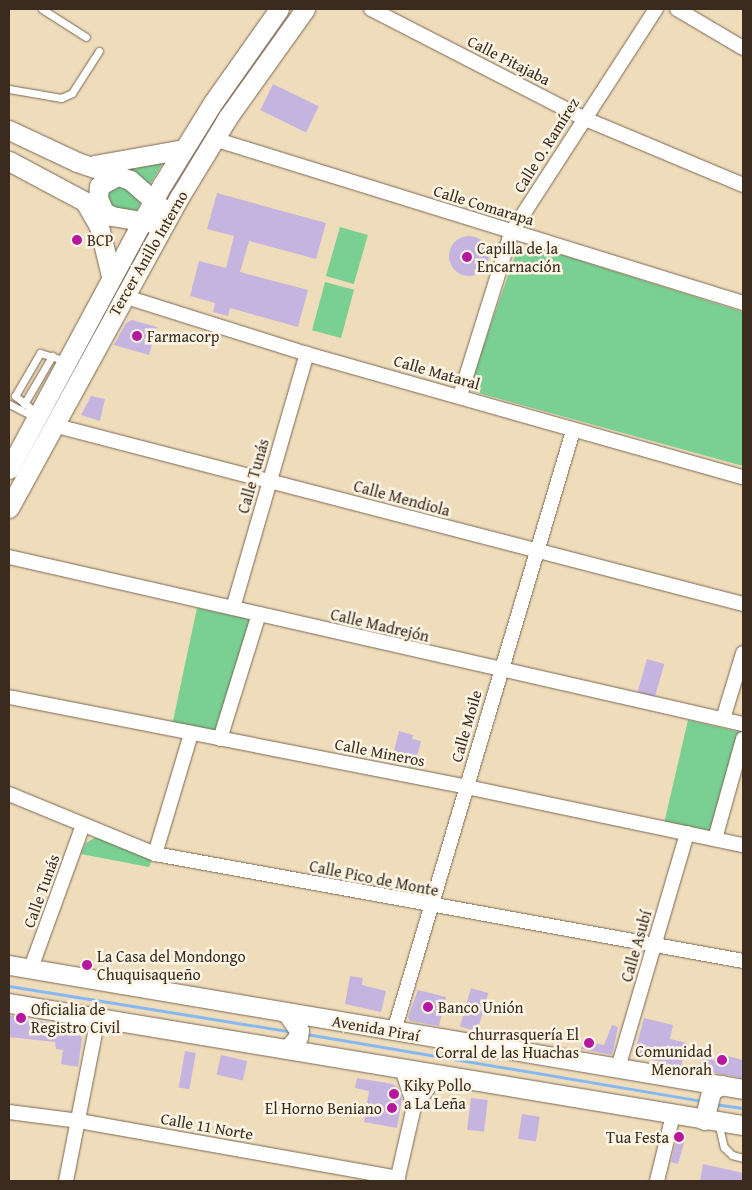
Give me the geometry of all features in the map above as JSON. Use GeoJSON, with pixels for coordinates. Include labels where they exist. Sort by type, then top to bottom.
{"type":"FeatureCollection","features":[{"type":"Feature","properties":{"kind":"main road","name":"Tercer Anillo Interno"},"geometry":{"type":"LineString","coordinates":[[9,508],[38,415],[59,359],[111,276],[184,149],[227,82],[279,9]]}},
{"type":"Feature","properties":{"kind":"main road","name":"Tercer Anillo Interno"},"geometry":{"type":"LineString","coordinates":[[9,469],[38,415],[122,296],[214,139],[296,17],[305,9]]}},
{"type":"Feature","properties":{"kind":"main road"},"geometry":{"type":"LineString","coordinates":[[214,139],[214,120],[227,82]]}},
{"type":"Feature","properties":{"kind":"main road"},"geometry":{"type":"LineString","coordinates":[[9,130],[85,164],[119,175],[154,200],[166,220],[141,222],[104,212],[83,199],[9,161]]}},
{"type":"Feature","properties":{"kind":"main road"},"geometry":{"type":"LineString","coordinates":[[85,164],[184,149]]}},
{"type":"Feature","properties":{"kind":"main road"},"geometry":{"type":"LineString","coordinates":[[62,188],[76,182],[85,164]]}},
{"type":"Feature","properties":{"kind":"main road"},"geometry":{"type":"LineString","coordinates":[[104,212],[98,198],[100,186],[119,175]]}},
{"type":"Feature","properties":{"kind":"main road"},"geometry":{"type":"LineString","coordinates":[[83,199],[99,226],[111,276]]}},
{"type":"Feature","properties":{"kind":"main road","name":"Avenida Piraí"},"geometry":{"type":"LineString","coordinates":[[9,965],[302,1019],[394,1031],[618,1068],[711,1107],[743,1126]]}},
{"type":"Feature","properties":{"kind":"main road","name":"Avenida Piraí"},"geometry":{"type":"LineString","coordinates":[[9,1003],[301,1048],[437,1076],[673,1115],[711,1107],[743,1089]]}},
{"type":"Feature","properties":{"kind":"main road"},"geometry":{"type":"LineString","coordinates":[[301,1048],[304,1035],[302,1019]]}},
{"type":"Feature","properties":{"kind":"street","name":"Calle Pitajaba"},"geometry":{"type":"LineString","coordinates":[[371,9],[584,118],[743,185]]}},
{"type":"Feature","properties":{"kind":"street","name":"Calle O. Ramírez"},"geometry":{"type":"LineString","coordinates":[[460,396],[511,232],[656,9]]}},
{"type":"Feature","properties":{"kind":"street"},"geometry":{"type":"LineString","coordinates":[[677,9],[743,48]]}},
{"type":"Feature","properties":{"kind":"street","name":"Calle Comarapa"},"geometry":{"type":"LineString","coordinates":[[214,139],[743,302]]}},
{"type":"Feature","properties":{"kind":"street","name":"Calle Mataral"},"geometry":{"type":"LineString","coordinates":[[122,296],[307,354],[460,396],[573,431],[743,477]]}},
{"type":"Feature","properties":{"kind":"street","name":"Calle Tunás"},"geometry":{"type":"LineString","coordinates":[[233,608],[307,354]]}},
{"type":"Feature","properties":{"kind":"street","name":"Calle Mendiola"},"geometry":{"type":"LineString","coordinates":[[38,415],[270,481],[743,604]]}},
{"type":"Feature","properties":{"kind":"street","name":"Calle Moile"},"geometry":{"type":"LineString","coordinates":[[394,1031],[573,431]]}},
{"type":"Feature","properties":{"kind":"street","name":"Calle Madrejón"},"geometry":{"type":"LineString","coordinates":[[9,557],[500,671],[743,724]]}},
{"type":"Feature","properties":{"kind":"street"},"geometry":{"type":"LineString","coordinates":[[220,739],[259,614]]}},
{"type":"Feature","properties":{"kind":"street"},"geometry":{"type":"LineString","coordinates":[[723,719],[743,653]]}},
{"type":"Feature","properties":{"kind":"street","name":"Calle Mineros"},"geometry":{"type":"LineString","coordinates":[[9,697],[467,787],[743,845]]}},
{"type":"Feature","properties":{"kind":"street"},"geometry":{"type":"LineString","coordinates":[[155,854],[191,734]]}},
{"type":"Feature","properties":{"kind":"street"},"geometry":{"type":"LineString","coordinates":[[715,839],[743,739]]}},
{"type":"Feature","properties":{"kind":"street","name":"Calle Pico de Monte"},"geometry":{"type":"LineString","coordinates":[[9,794],[155,854],[430,907],[743,961]]}},
{"type":"Feature","properties":{"kind":"street","name":"Calle Tunás"},"geometry":{"type":"LineString","coordinates":[[31,968],[83,825]]}},
{"type":"Feature","properties":{"kind":"street","name":"Calle Asubí"},"geometry":{"type":"LineString","coordinates":[[618,1068],[687,833]]}},
{"type":"Feature","properties":{"kind":"street"},"geometry":{"type":"LineString","coordinates":[[66,1181],[98,1018]]}},
{"type":"Feature","properties":{"kind":"street"},"geometry":{"type":"LineString","coordinates":[[402,1069],[414,1107]]}},
{"type":"Feature","properties":{"kind":"street"},"geometry":{"type":"LineString","coordinates":[[398,1179],[414,1107],[437,1076]]}},
{"type":"Feature","properties":{"kind":"street","name":"Calle 11 Norte"},"geometry":{"type":"LineString","coordinates":[[9,1112],[79,1121],[398,1179]]}},
{"type":"Feature","properties":{"kind":"street"},"geometry":{"type":"LineString","coordinates":[[657,1181],[673,1115]]}},
{"type":"Feature","properties":{"kind":"lane"},"geometry":{"type":"LineString","coordinates":[[42,9],[86,37]]}},
{"type":"Feature","properties":{"kind":"lane"},"geometry":{"type":"LineString","coordinates":[[9,89],[61,98],[72,93],[99,51]]}},
{"type":"Feature","properties":{"kind":"lane"},"geometry":{"type":"LineString","coordinates":[[38,415],[14,397],[39,353],[59,359]]}},
{"type":"Feature","properties":{"kind":"lane"},"geometry":{"type":"LineString","coordinates":[[9,404],[38,415]]}},
{"type":"Feature","properties":{"kind":"lane"},"geometry":{"type":"LineString","coordinates":[[711,1107],[724,1146],[732,1155],[743,1158]]}},
{"type":"Feature","properties":{"kind":"green space"},"geometry":{"type":"Polygon","coordinates":[[[165,160],[150,184],[122,168],[165,160]]]}},
{"type":"Feature","properties":{"kind":"green space"},"geometry":{"type":"Polygon","coordinates":[[[114,185],[127,187],[141,202],[137,210],[128,213],[113,208],[107,200],[106,192],[114,185]]]}},
{"type":"Feature","properties":{"kind":"green space"},"geometry":{"type":"Polygon","coordinates":[[[340,227],[368,235],[354,284],[326,276],[340,227]]]}},
{"type":"Feature","properties":{"kind":"green space"},"geometry":{"type":"Polygon","coordinates":[[[534,246],[743,312],[743,466],[471,391],[471,381],[515,256],[521,250],[534,246]]]}},
{"type":"Feature","properties":{"kind":"green space"},"geometry":{"type":"Polygon","coordinates":[[[325,282],[354,290],[341,338],[312,330],[325,282]]]}},
{"type":"Feature","properties":{"kind":"green space"},"geometry":{"type":"Polygon","coordinates":[[[197,608],[253,620],[228,735],[172,723],[197,608]]]}},
{"type":"Feature","properties":{"kind":"green space"},"geometry":{"type":"Polygon","coordinates":[[[688,720],[741,732],[717,834],[664,822],[688,720]]]}},
{"type":"Feature","properties":{"kind":"green space"},"geometry":{"type":"Polygon","coordinates":[[[96,837],[152,860],[149,867],[81,854],[86,843],[96,837]]]}},
{"type":"Feature","properties":{"kind":"building"},"geometry":{"type":"Polygon","coordinates":[[[273,84],[319,106],[306,132],[260,110],[273,84]]]}},
{"type":"Feature","properties":{"kind":"building"},"geometry":{"type":"Polygon","coordinates":[[[217,193],[326,223],[316,259],[249,241],[240,272],[308,290],[298,327],[230,308],[228,316],[213,312],[215,303],[190,296],[199,261],[226,268],[234,236],[207,229],[217,193]]]}},
{"type":"Feature","properties":{"kind":"building"},"geometry":{"type":"Polygon","coordinates":[[[473,236],[480,239],[486,245],[489,256],[488,264],[480,273],[473,276],[465,276],[458,273],[450,264],[449,252],[452,245],[461,237],[473,236]]]}},
{"type":"Feature","properties":{"kind":"building","name":"Farmacorp"},"geometry":{"type":"Polygon","coordinates":[[[132,320],[157,327],[149,355],[114,345],[126,323],[132,320]]]}},
{"type":"Feature","properties":{"kind":"building"},"geometry":{"type":"Polygon","coordinates":[[[91,396],[105,399],[100,421],[81,415],[91,396]]]}},
{"type":"Feature","properties":{"kind":"building"},"geometry":{"type":"Polygon","coordinates":[[[647,659],[664,664],[655,697],[638,692],[647,659]]]}},
{"type":"Feature","properties":{"kind":"building"},"geometry":{"type":"Polygon","coordinates":[[[399,731],[413,735],[412,739],[421,741],[414,768],[402,765],[404,758],[393,755],[399,731]]]}},
{"type":"Feature","properties":{"kind":"building"},"geometry":{"type":"Polygon","coordinates":[[[350,976],[363,978],[362,985],[386,991],[381,1012],[345,1004],[350,976]]]}},
{"type":"Feature","properties":{"kind":"building"},"geometry":{"type":"Polygon","coordinates":[[[471,988],[488,993],[477,1031],[460,1026],[471,988]]]}},
{"type":"Feature","properties":{"kind":"building","name":"Banco Unión"},"geometry":{"type":"Polygon","coordinates":[[[418,990],[446,997],[439,1026],[410,1021],[408,1017],[418,990]]]}},
{"type":"Feature","properties":{"kind":"building"},"geometry":{"type":"Polygon","coordinates":[[[9,1015],[77,1029],[82,1039],[78,1067],[61,1064],[63,1050],[56,1049],[55,1042],[9,1037],[9,1015]]]}},
{"type":"Feature","properties":{"kind":"building"},"geometry":{"type":"Polygon","coordinates":[[[644,1018],[673,1025],[670,1039],[687,1043],[681,1067],[634,1055],[644,1018]]]}},
{"type":"Feature","properties":{"kind":"building","name":"churrasquería El Corral de las Huachas"},"geometry":{"type":"Polygon","coordinates":[[[612,1025],[618,1027],[612,1055],[581,1049],[584,1041],[604,1045],[612,1025]]]}},
{"type":"Feature","properties":{"kind":"building"},"geometry":{"type":"Polygon","coordinates":[[[185,1051],[196,1053],[189,1089],[179,1087],[185,1051]]]}},
{"type":"Feature","properties":{"kind":"building"},"geometry":{"type":"Polygon","coordinates":[[[720,1054],[743,1060],[743,1078],[698,1070],[702,1057],[718,1061],[720,1054]]]}},
{"type":"Feature","properties":{"kind":"building"},"geometry":{"type":"Polygon","coordinates":[[[221,1055],[247,1061],[243,1081],[217,1074],[221,1055]]]}},
{"type":"Feature","properties":{"kind":"building"},"geometry":{"type":"Polygon","coordinates":[[[357,1078],[393,1084],[399,1089],[402,1099],[397,1128],[364,1122],[369,1091],[355,1088],[357,1078]]]}},
{"type":"Feature","properties":{"kind":"building"},"geometry":{"type":"Polygon","coordinates":[[[471,1098],[488,1100],[484,1132],[467,1130],[471,1098]]]}},
{"type":"Feature","properties":{"kind":"building"},"geometry":{"type":"Polygon","coordinates":[[[522,1114],[540,1117],[536,1142],[518,1139],[522,1114]]]}},
{"type":"Feature","properties":{"kind":"building"},"geometry":{"type":"Polygon","coordinates":[[[678,1133],[686,1136],[678,1164],[671,1162],[678,1133]]]}},
{"type":"Feature","properties":{"kind":"building"},"geometry":{"type":"Polygon","coordinates":[[[703,1164],[743,1173],[743,1181],[700,1181],[703,1164]]]}},
{"type":"Feature","properties":{"kind":"waterway"},"geometry":{"type":"LineString","coordinates":[[9,986],[292,1032]]}},
{"type":"Feature","properties":{"kind":"waterway"},"geometry":{"type":"LineString","coordinates":[[306,1034],[701,1101]]}},
{"type":"Feature","properties":{"kind":"waterway"},"geometry":{"type":"LineString","coordinates":[[714,1104],[743,1108]]}},
{"type":"Feature","properties":{"kind":"place","name":"BCP"},"geometry":{"type":"Point","coordinates":[77,240]}},
{"type":"Feature","properties":{"kind":"place","name":"Capilla de la Encarnación"},"geometry":{"type":"Point","coordinates":[467,257]}},
{"type":"Feature","properties":{"kind":"place","name":"Farmacorp"},"geometry":{"type":"Point","coordinates":[137,336]}},
{"type":"Feature","properties":{"kind":"place","name":"La Casa del Mondongo Chuquisaqueño"},"geometry":{"type":"Point","coordinates":[87,965]}},
{"type":"Feature","properties":{"kind":"place","name":"Banco Unión"},"geometry":{"type":"Point","coordinates":[428,1007]}},
{"type":"Feature","properties":{"kind":"place","name":"Oficialia de Registro Civil"},"geometry":{"type":"Point","coordinates":[21,1018]}},
{"type":"Feature","properties":{"kind":"place","name":"churrasquería El Corral de las Huachas"},"geometry":{"type":"Point","coordinates":[589,1043]}},
{"type":"Feature","properties":{"kind":"place","name":"Comunidad Menorah"},"geometry":{"type":"Point","coordinates":[722,1060]}},
{"type":"Feature","properties":{"kind":"place","name":"Kiky Pollo a La Leña"},"geometry":{"type":"Point","coordinates":[394,1094]}},
{"type":"Feature","properties":{"kind":"place","name":"El Horno Beniano"},"geometry":{"type":"Point","coordinates":[392,1108]}},
{"type":"Feature","properties":{"kind":"place","name":"Tua Festa"},"geometry":{"type":"Point","coordinates":[679,1137]}}]}
